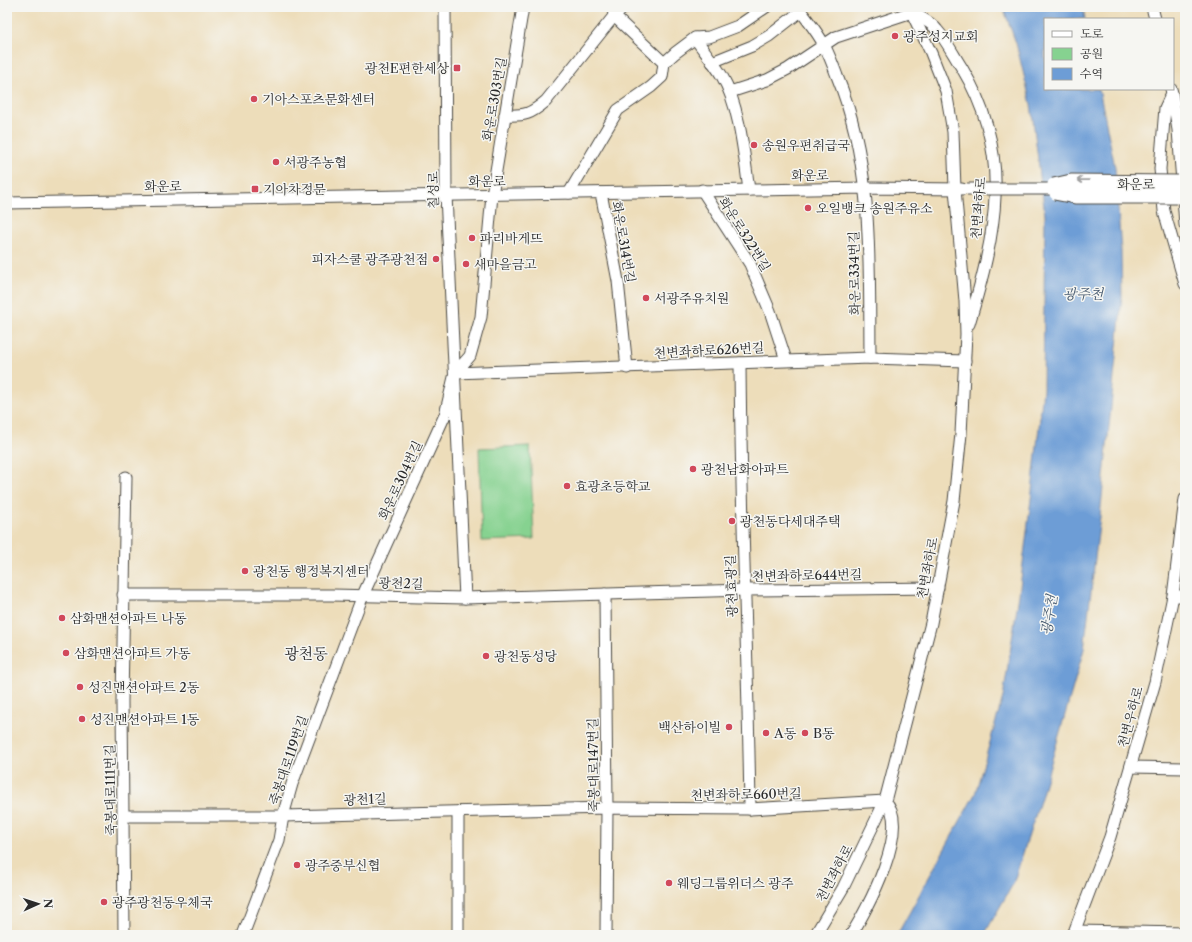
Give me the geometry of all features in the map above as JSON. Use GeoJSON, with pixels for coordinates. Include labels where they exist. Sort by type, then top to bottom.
{"type":"FeatureCollection","features":[{"type":"Feature","properties":{"kind":"street","name":"칠성로"},"geometry":{"type":"LineString","coordinates":[[445,7],[446,195],[455,373]]}},
{"type":"Feature","properties":{"kind":"street","name":"화운로303번길"},"geometry":{"type":"LineString","coordinates":[[492,195],[523,7]]}},
{"type":"Feature","properties":{"kind":"street"},"geometry":{"type":"LineString","coordinates":[[505,115],[519,116],[533,112],[546,101],[614,12],[625,7]]}},
{"type":"Feature","properties":{"kind":"street"},"geometry":{"type":"LineString","coordinates":[[568,193],[618,110],[651,88],[662,76],[664,63],[695,38],[709,37],[738,26],[766,7]]}},
{"type":"Feature","properties":{"kind":"street"},"geometry":{"type":"LineString","coordinates":[[1152,7],[1155,18]]}},
{"type":"Feature","properties":{"kind":"street"},"geometry":{"type":"LineString","coordinates":[[712,62],[752,46],[769,36],[799,9]]}},
{"type":"Feature","properties":{"kind":"street","name":"화운로334번길"},"geometry":{"type":"LineString","coordinates":[[799,9],[824,45],[846,98],[854,124],[865,188],[870,275],[870,358]]}},
{"type":"Feature","properties":{"kind":"street"},"geometry":{"type":"LineString","coordinates":[[730,92],[767,80],[788,69],[836,37],[911,10]]}},
{"type":"Feature","properties":{"kind":"street","name":"천변좌하로"},"geometry":{"type":"LineString","coordinates":[[815,935],[843,888],[885,801],[931,623],[954,501],[961,434],[966,334],[965,301],[955,189],[953,132],[946,92],[931,53],[911,10]]}},
{"type":"Feature","properties":{"kind":"street","name":"천변좌하로"},"geometry":{"type":"LineString","coordinates":[[911,10],[937,30],[970,82],[985,116],[993,148],[996,198],[992,233],[982,280],[966,334]]}},
{"type":"Feature","properties":{"kind":"street"},"geometry":{"type":"LineString","coordinates":[[614,12],[664,63]]}},
{"type":"Feature","properties":{"kind":"street"},"geometry":{"type":"LineString","coordinates":[[695,38],[712,62],[730,92],[742,144],[749,190]]}},
{"type":"Feature","properties":{"kind":"street"},"geometry":{"type":"LineString","coordinates":[[1171,91],[1178,130],[1185,225]]}},
{"type":"Feature","properties":{"kind":"street"},"geometry":{"type":"LineString","coordinates":[[1171,91],[1166,108],[1160,168],[1164,211],[1185,284]]}},
{"type":"Feature","properties":{"kind":"street","name":"화운로"},"geometry":{"type":"LineString","coordinates":[[7,203],[865,188],[1182,189]]}},
{"type":"Feature","properties":{"kind":"street","name":"화운로322번길"},"geometry":{"type":"LineString","coordinates":[[702,190],[750,264],[770,311],[786,360]]}},
{"type":"Feature","properties":{"kind":"street","name":"화운로314번길"},"geometry":{"type":"LineString","coordinates":[[601,193],[618,281],[627,368]]}},
{"type":"Feature","properties":{"kind":"street","name":"화운로304번길"},"geometry":{"type":"LineString","coordinates":[[363,596],[445,415],[455,373],[470,356],[481,317],[492,195]]}},
{"type":"Feature","properties":{"kind":"street","name":"천변좌하로626번길"},"geometry":{"type":"LineString","coordinates":[[455,373],[627,368],[786,360],[870,358],[965,361]]}},
{"type":"Feature","properties":{"kind":"street","name":"광천효광길"},"geometry":{"type":"LineString","coordinates":[[740,363],[741,497],[746,590],[750,809]]}},
{"type":"Feature","properties":{"kind":"street"},"geometry":{"type":"LineString","coordinates":[[455,373],[465,598]]}},
{"type":"Feature","properties":{"kind":"street","name":"죽봉대로111번길"},"geometry":{"type":"LineString","coordinates":[[124,935],[123,595],[126,477]]}},
{"type":"Feature","properties":{"kind":"street","name":"천변우하로"},"geometry":{"type":"LineString","coordinates":[[1074,933],[1110,837],[1154,682],[1173,596],[1185,499]]}},
{"type":"Feature","properties":{"kind":"street","name":"천변좌하로644번길"},"geometry":{"type":"LineString","coordinates":[[605,594],[746,590],[938,588]]}},
{"type":"Feature","properties":{"kind":"street","name":"광천2길"},"geometry":{"type":"LineString","coordinates":[[123,595],[465,598],[605,594]]}},
{"type":"Feature","properties":{"kind":"street","name":"죽봉대로147번길"},"geometry":{"type":"LineString","coordinates":[[605,594],[607,808],[606,935]]}},
{"type":"Feature","properties":{"kind":"street","name":"죽봉대로119번길"},"geometry":{"type":"LineString","coordinates":[[243,935],[279,840],[283,816],[292,784],[363,596]]}},
{"type":"Feature","properties":{"kind":"street"},"geometry":{"type":"LineString","coordinates":[[1173,596],[1185,596]]}},
{"type":"Feature","properties":{"kind":"street"},"geometry":{"type":"LineString","coordinates":[[1131,767],[1185,768]]}},
{"type":"Feature","properties":{"kind":"street"},"geometry":{"type":"LineString","coordinates":[[851,935],[876,890],[889,854],[894,821],[892,807],[885,801]]}},
{"type":"Feature","properties":{"kind":"street","name":"천변좌하로660번길"},"geometry":{"type":"LineString","coordinates":[[607,808],[750,809],[885,801]]}},
{"type":"Feature","properties":{"kind":"street","name":"광천1길"},"geometry":{"type":"LineString","coordinates":[[124,816],[283,816],[607,808]]}},
{"type":"Feature","properties":{"kind":"street"},"geometry":{"type":"LineString","coordinates":[[458,812],[458,935]]}},
{"type":"Feature","properties":{"kind":"street"},"geometry":{"type":"LineString","coordinates":[[1074,933],[1185,933]]}},
{"type":"Feature","properties":{"kind":"green space"},"geometry":{"type":"Polygon","coordinates":[[[530,446],[534,539],[482,541],[479,448],[530,446]]]}},
{"type":"Feature","properties":{"kind":"water","name":"광주천"},"geometry":{"type":"Polygon","coordinates":[[[1003,7],[1083,7],[1085,18],[1044,18],[1044,90],[1099,90],[1115,167],[1121,251],[1122,297],[1100,517],[1084,649],[1040,801],[1013,884],[984,935],[897,935],[975,794],[1003,697],[1019,595],[1043,390],[1045,215],[1031,104],[1016,43],[1003,7]]]}},
{"type":"Feature","properties":{"kind":"place","name":"광주성지교회"},"geometry":{"type":"Point","coordinates":[895,36]}},
{"type":"Feature","properties":{"kind":"place","name":"광천E편한세상"},"geometry":{"type":"Point","coordinates":[457,68]}},
{"type":"Feature","properties":{"kind":"place","name":"기아스포츠문화센터"},"geometry":{"type":"Point","coordinates":[254,99]}},
{"type":"Feature","properties":{"kind":"place","name":"송원우편취급국"},"geometry":{"type":"Point","coordinates":[754,145]}},
{"type":"Feature","properties":{"kind":"place","name":"서광주농협"},"geometry":{"type":"Point","coordinates":[276,162]}},
{"type":"Feature","properties":{"kind":"place","name":"기아차정문"},"geometry":{"type":"Point","coordinates":[255,189]}},
{"type":"Feature","properties":{"kind":"place","name":"오일뱅크 송원주유소"},"geometry":{"type":"Point","coordinates":[808,208]}},
{"type":"Feature","properties":{"kind":"place","name":"파리바게뜨"},"geometry":{"type":"Point","coordinates":[472,238]}},
{"type":"Feature","properties":{"kind":"place","name":"피자스쿨 광주광천점"},"geometry":{"type":"Point","coordinates":[436,259]}},
{"type":"Feature","properties":{"kind":"place","name":"새마을금고"},"geometry":{"type":"Point","coordinates":[466,264]}},
{"type":"Feature","properties":{"kind":"place","name":"서광주유치원"},"geometry":{"type":"Point","coordinates":[646,298]}},
{"type":"Feature","properties":{"kind":"place","name":"광천남화아파트"},"geometry":{"type":"Point","coordinates":[693,469]}},
{"type":"Feature","properties":{"kind":"place","name":"효광초등학교"},"geometry":{"type":"Point","coordinates":[567,486]}},
{"type":"Feature","properties":{"kind":"place","name":"광천동다세대주택"},"geometry":{"type":"Point","coordinates":[732,521]}},
{"type":"Feature","properties":{"kind":"place","name":"광천동 행정복지센터"},"geometry":{"type":"Point","coordinates":[245,571]}},
{"type":"Feature","properties":{"kind":"place","name":"삼화맨션아파트 나동"},"geometry":{"type":"Point","coordinates":[62,618]}},
{"type":"Feature","properties":{"kind":"place","name":"삼화맨션아파트 가동"},"geometry":{"type":"Point","coordinates":[66,653]}},
{"type":"Feature","properties":{"kind":"place","name":"광천동성당"},"geometry":{"type":"Point","coordinates":[486,656]}},
{"type":"Feature","properties":{"kind":"place","name":"성진맨션아파트 2동"},"geometry":{"type":"Point","coordinates":[80,687]}},
{"type":"Feature","properties":{"kind":"place","name":"성진맨션아파트 1동"},"geometry":{"type":"Point","coordinates":[82,719]}},
{"type":"Feature","properties":{"kind":"place","name":"백산하이빌"},"geometry":{"type":"Point","coordinates":[729,727]}},
{"type":"Feature","properties":{"kind":"place","name":"A동"},"geometry":{"type":"Point","coordinates":[766,733]}},
{"type":"Feature","properties":{"kind":"place","name":"B동"},"geometry":{"type":"Point","coordinates":[805,733]}},
{"type":"Feature","properties":{"kind":"place","name":"광주중부신협"},"geometry":{"type":"Point","coordinates":[297,865]}},
{"type":"Feature","properties":{"kind":"place","name":"웨딩그룹위더스 광주"},"geometry":{"type":"Point","coordinates":[669,883]}},
{"type":"Feature","properties":{"kind":"place","name":"광주광천동우체국"},"geometry":{"type":"Point","coordinates":[104,902]}},
{"type":"Feature","properties":{"kind":"district","name":"광천동"},"geometry":{"type":"Point","coordinates":[306,653]}}]}
